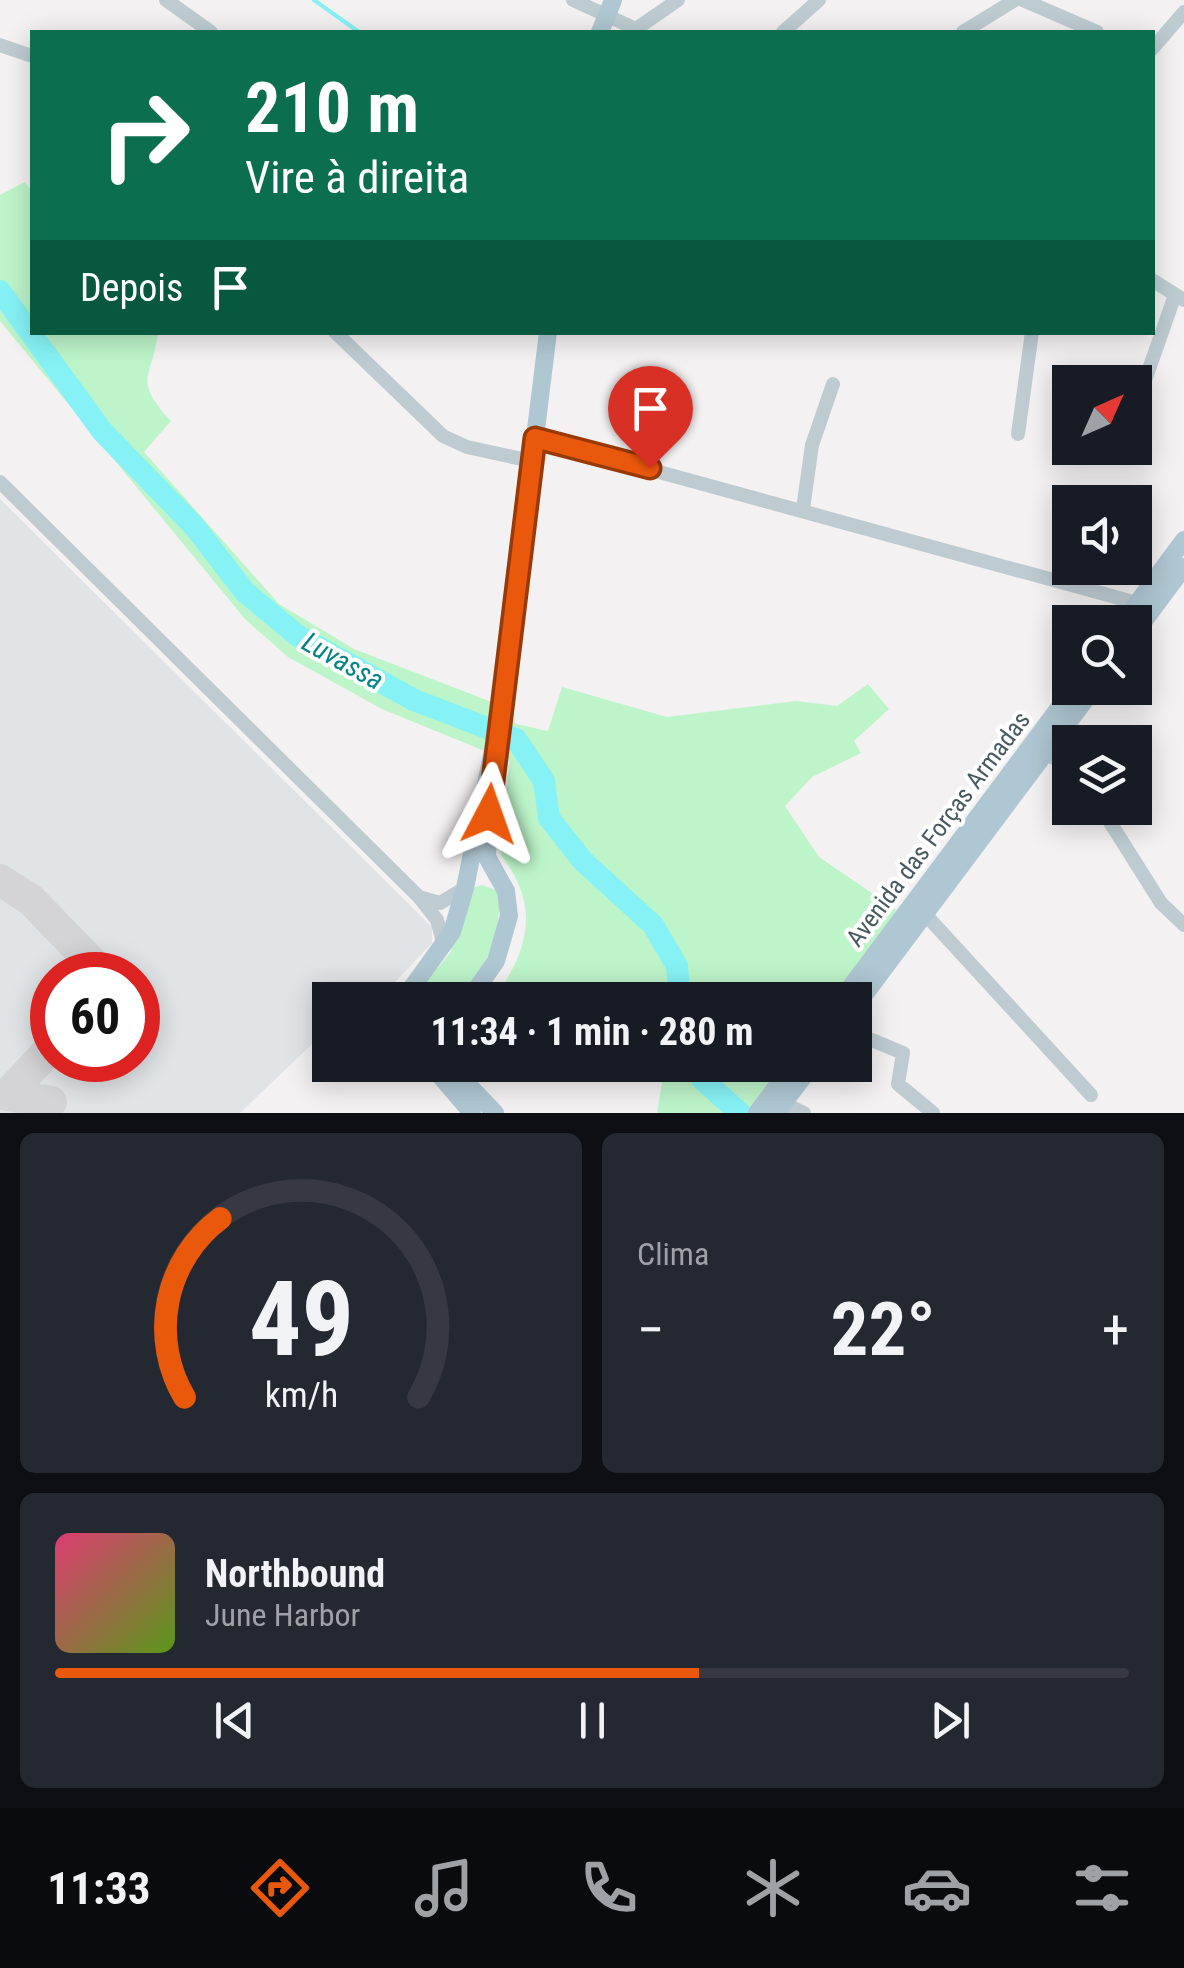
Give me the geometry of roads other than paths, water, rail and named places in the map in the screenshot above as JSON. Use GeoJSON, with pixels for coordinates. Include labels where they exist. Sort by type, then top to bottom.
{"type":"FeatureCollection","features":[{"type":"Feature","properties":{"kind":"main road"},"geometry":{"type":"LineString","coordinates":[[417,982],[444,946],[465,888],[492,759],[502,706],[548,335]]}},
{"type":"Feature","properties":{"kind":"main road"},"geometry":{"type":"LineString","coordinates":[[1137,603],[1184,540]]}},
{"type":"Feature","properties":{"kind":"main road"},"geometry":{"type":"LineString","coordinates":[[1152,610],[1184,568]]}},
{"type":"Feature","properties":{"kind":"main road","name":"Avenida das Forças Armadas"},"geometry":{"type":"LineString","coordinates":[[854,982],[1061,705]]}},
{"type":"Feature","properties":{"kind":"main road","name":"Avenida das Forças Armadas"},"geometry":{"type":"LineString","coordinates":[[872,984],[1081,705]]}},
{"type":"Feature","properties":{"kind":"main road"},"geometry":{"type":"LineString","coordinates":[[483,982],[504,940],[509,916],[506,891],[487,857],[492,759]]}},
{"type":"Feature","properties":{"kind":"main road"},"geometry":{"type":"LineString","coordinates":[[465,888],[485,879],[506,891]]}},
{"type":"Feature","properties":{"kind":"main road"},"geometry":{"type":"LineString","coordinates":[[446,1082],[472,1113]]}},
{"type":"Feature","properties":{"kind":"main road"},"geometry":{"type":"LineString","coordinates":[[464,1082],[494,1113]]}},
{"type":"Feature","properties":{"kind":"main road"},"geometry":{"type":"LineString","coordinates":[[770,1109],[784,1082]]}},
{"type":"Feature","properties":{"kind":"main road"},"geometry":{"type":"LineString","coordinates":[[770,1109],[796,1082]]}},
{"type":"Feature","properties":{"kind":"street"},"geometry":{"type":"LineString","coordinates":[[166,0],[208,30]]}},
{"type":"Feature","properties":{"kind":"street"},"geometry":{"type":"LineString","coordinates":[[573,0],[639,30]]}},
{"type":"Feature","properties":{"kind":"street"},"geometry":{"type":"LineString","coordinates":[[642,30],[678,0]]}},
{"type":"Feature","properties":{"kind":"street"},"geometry":{"type":"LineString","coordinates":[[785,30],[819,0]]}},
{"type":"Feature","properties":{"kind":"street"},"geometry":{"type":"LineString","coordinates":[[967,30],[1015,0]]}},
{"type":"Feature","properties":{"kind":"street"},"geometry":{"type":"LineString","coordinates":[[1023,0],[1092,30]]}},
{"type":"Feature","properties":{"kind":"street"},"geometry":{"type":"LineString","coordinates":[[1155,46],[1184,12]]}},
{"type":"Feature","properties":{"kind":"street"},"geometry":{"type":"LineString","coordinates":[[0,45],[30,55]]}},
{"type":"Feature","properties":{"kind":"street"},"geometry":{"type":"LineString","coordinates":[[1152,367],[1180,298],[1155,282]]}},
{"type":"Feature","properties":{"kind":"street"},"geometry":{"type":"LineString","coordinates":[[338,335],[420,419],[442,436],[467,447],[530,461]]}},
{"type":"Feature","properties":{"kind":"street"},"geometry":{"type":"LineString","coordinates":[[1018,434],[1032,335]]}},
{"type":"Feature","properties":{"kind":"street"},"geometry":{"type":"LineString","coordinates":[[803,509],[812,445],[833,384]]}},
{"type":"Feature","properties":{"kind":"street"},"geometry":{"type":"LineString","coordinates":[[535,438],[1137,603]]}},
{"type":"Feature","properties":{"kind":"street"},"geometry":{"type":"LineString","coordinates":[[0,482],[418,897],[437,920],[444,946]]}},
{"type":"Feature","properties":{"kind":"street"},"geometry":{"type":"LineString","coordinates":[[1045,753],[1052,757]]}},
{"type":"Feature","properties":{"kind":"street"},"geometry":{"type":"LineString","coordinates":[[1111,825],[1160,904],[1184,925]]}},
{"type":"Feature","properties":{"kind":"street"},"geometry":{"type":"LineString","coordinates":[[418,897],[440,902],[465,888]]}},
{"type":"Feature","properties":{"kind":"street"},"geometry":{"type":"LineString","coordinates":[[925,914],[1091,1095]]}},
{"type":"Feature","properties":{"kind":"street"},"geometry":{"type":"LineString","coordinates":[[872,1040],[903,1053],[898,1084],[933,1113]]}},
{"type":"Feature","properties":{"kind":"street"},"geometry":{"type":"LineString","coordinates":[[770,1109],[804,1113]]}},
{"type":"Feature","properties":{"kind":"waterway"},"geometry":{"type":"LineString","coordinates":[[314,0],[356,30]]}},
{"type":"Feature","properties":{"kind":"waterway","name":"Luvassa"},"geometry":{"type":"LineString","coordinates":[[0,291],[30,332]]}},
{"type":"Feature","properties":{"kind":"waterway","name":"Luvassa"},"geometry":{"type":"LineString","coordinates":[[32,335],[102,431],[194,526],[245,592],[298,636],[414,700],[516,739],[544,781],[549,818],[583,861],[653,925],[677,966],[678,982]]}},
{"type":"Feature","properties":{"kind":"waterway","name":"Luvassa"},"geometry":{"type":"LineString","coordinates":[[705,1082],[740,1113]]}}]}
